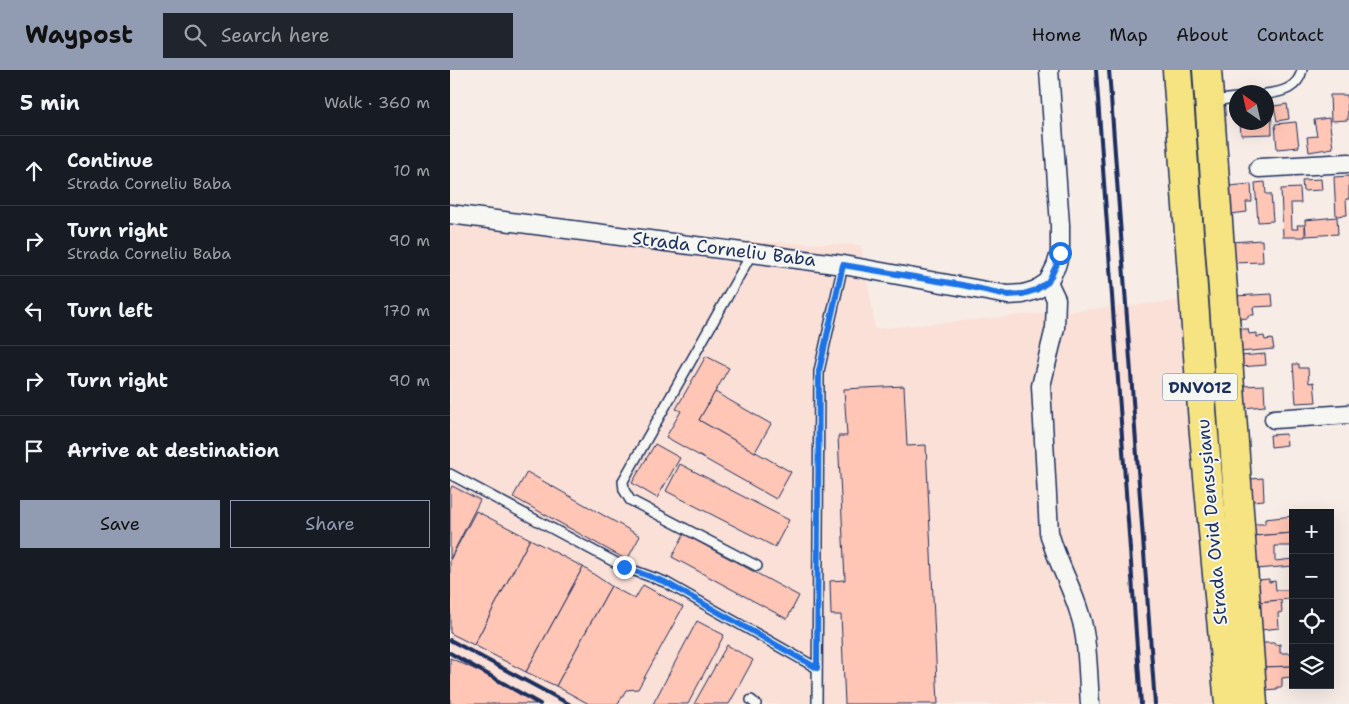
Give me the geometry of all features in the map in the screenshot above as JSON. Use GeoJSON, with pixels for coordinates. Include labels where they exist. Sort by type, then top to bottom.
{"type":"FeatureCollection","features":[{"type":"Feature","properties":{"kind":"main road","name":"Strada Ovid Densușianu"},"geometry":{"type":"LineString","coordinates":[[1177,70],[1203,423],[1229,704]]}},
{"type":"Feature","properties":{"kind":"main road","name":"Strada Ovid Densușianu"},"geometry":{"type":"LineString","coordinates":[[1207,70],[1253,704]]}},
{"type":"Feature","properties":{"kind":"street"},"geometry":{"type":"LineString","coordinates":[[1049,70],[1060,225],[1060,253],[1048,282],[1056,299],[1055,328],[1042,386],[1050,532],[1054,550],[1081,616],[1090,704]]}},
{"type":"Feature","properties":{"kind":"street"},"geometry":{"type":"LineString","coordinates":[[1259,168],[1349,164]]}},
{"type":"Feature","properties":{"kind":"street","name":"Strada Corneliu Baba"},"geometry":{"type":"LineString","coordinates":[[450,214],[843,265],[962,285],[1008,295],[1023,294],[1036,290],[1048,282]]}},
{"type":"Feature","properties":{"kind":"street"},"geometry":{"type":"LineString","coordinates":[[1274,419],[1349,414]]}},
{"type":"Feature","properties":{"kind":"lane"},"geometry":{"type":"LineString","coordinates":[[1274,93],[1291,87],[1301,76],[1302,70]]}},
{"type":"Feature","properties":{"kind":"lane"},"geometry":{"type":"LineString","coordinates":[[1209,101],[1229,99]]}},
{"type":"Feature","properties":{"kind":"lane"},"geometry":{"type":"LineString","coordinates":[[752,253],[623,481],[624,490],[630,500],[757,566]]}},
{"type":"Feature","properties":{"kind":"lane"},"geometry":{"type":"LineString","coordinates":[[817,704],[819,371],[843,265]]}},
{"type":"Feature","properties":{"kind":"lane"},"geometry":{"type":"LineString","coordinates":[[450,474],[624,567],[665,582],[817,668]]}},
{"type":"Feature","properties":{"kind":"shaded area"},"geometry":{"type":"Polygon","coordinates":[[[450,221],[678,239],[861,245],[874,329],[1232,296],[1255,704],[450,704],[450,221]]]}},
{"type":"Feature","properties":{"kind":"building"},"geometry":{"type":"Polygon","coordinates":[[[1330,95],[1347,95],[1348,120],[1331,121],[1330,95]]]}},
{"type":"Feature","properties":{"kind":"building"},"geometry":{"type":"Polygon","coordinates":[[[1287,104],[1289,119],[1277,121],[1274,106],[1287,104]]]}},
{"type":"Feature","properties":{"kind":"building"},"geometry":{"type":"Polygon","coordinates":[[[1329,118],[1333,148],[1309,152],[1307,137],[1317,136],[1314,120],[1329,118]]]}},
{"type":"Feature","properties":{"kind":"building"},"geometry":{"type":"Polygon","coordinates":[[[1296,122],[1299,147],[1277,149],[1275,124],[1296,122]]]}},
{"type":"Feature","properties":{"kind":"building"},"geometry":{"type":"Polygon","coordinates":[[[1241,130],[1272,130],[1272,134],[1241,135],[1241,130]]]}},
{"type":"Feature","properties":{"kind":"building"},"geometry":{"type":"Polygon","coordinates":[[[1349,176],[1349,199],[1346,199],[1347,215],[1336,216],[1334,177],[1349,176]]]}},
{"type":"Feature","properties":{"kind":"building"},"geometry":{"type":"Polygon","coordinates":[[[1321,179],[1322,190],[1303,191],[1302,180],[1321,179]]]}},
{"type":"Feature","properties":{"kind":"building"},"geometry":{"type":"Polygon","coordinates":[[[1265,182],[1266,194],[1271,194],[1273,221],[1258,222],[1255,183],[1265,182]]]}},
{"type":"Feature","properties":{"kind":"building"},"geometry":{"type":"Polygon","coordinates":[[[1251,184],[1252,202],[1246,202],[1247,212],[1231,214],[1229,186],[1251,184]]]}},
{"type":"Feature","properties":{"kind":"building"},"geometry":{"type":"Polygon","coordinates":[[[1300,188],[1301,203],[1291,203],[1292,229],[1298,229],[1297,225],[1305,225],[1305,237],[1283,237],[1281,189],[1300,188]]]}},
{"type":"Feature","properties":{"kind":"building"},"geometry":{"type":"Polygon","coordinates":[[[1337,217],[1338,234],[1306,236],[1305,220],[1337,217]]]}},
{"type":"Feature","properties":{"kind":"building"},"geometry":{"type":"Polygon","coordinates":[[[1262,240],[1263,262],[1232,263],[1231,242],[1262,240]]]}},
{"type":"Feature","properties":{"kind":"building"},"geometry":{"type":"Polygon","coordinates":[[[1272,294],[1273,306],[1253,307],[1254,315],[1248,315],[1248,318],[1236,319],[1234,296],[1272,294]]]}},
{"type":"Feature","properties":{"kind":"building"},"geometry":{"type":"Polygon","coordinates":[[[1237,329],[1248,329],[1249,334],[1257,333],[1257,337],[1264,336],[1265,340],[1272,339],[1274,349],[1239,352],[1237,329]]]}},
{"type":"Feature","properties":{"kind":"building"},"geometry":{"type":"Polygon","coordinates":[[[1265,354],[1266,365],[1240,367],[1240,356],[1265,354]]]}},
{"type":"Feature","properties":{"kind":"building"},"geometry":{"type":"Polygon","coordinates":[[[706,356],[729,368],[699,420],[791,472],[776,499],[666,437],[681,411],[676,409],[706,356]]]}},
{"type":"Feature","properties":{"kind":"building"},"geometry":{"type":"Polygon","coordinates":[[[1293,364],[1299,364],[1299,368],[1308,368],[1309,383],[1314,382],[1316,402],[1296,403],[1293,364]]]}},
{"type":"Feature","properties":{"kind":"building"},"geometry":{"type":"Polygon","coordinates":[[[1264,385],[1265,406],[1243,408],[1242,386],[1264,385]]]}},
{"type":"Feature","properties":{"kind":"building"},"geometry":{"type":"Polygon","coordinates":[[[904,386],[907,446],[926,445],[938,704],[845,704],[841,615],[831,615],[830,581],[845,580],[838,436],[847,436],[844,389],[904,386]]]}},
{"type":"Feature","properties":{"kind":"building"},"geometry":{"type":"Polygon","coordinates":[[[715,392],[771,424],[755,452],[699,420],[715,392]]]}},
{"type":"Feature","properties":{"kind":"building"},"geometry":{"type":"Polygon","coordinates":[[[1286,434],[1287,445],[1271,447],[1270,435],[1286,434]]]}},
{"type":"Feature","properties":{"kind":"building"},"geometry":{"type":"Polygon","coordinates":[[[655,444],[680,458],[657,498],[632,483],[655,444]]]}},
{"type":"Feature","properties":{"kind":"building"},"geometry":{"type":"Polygon","coordinates":[[[680,464],[789,520],[775,547],[666,491],[680,464]]]}},
{"type":"Feature","properties":{"kind":"building"},"geometry":{"type":"Polygon","coordinates":[[[527,472],[640,536],[627,560],[513,497],[527,472]]]}},
{"type":"Feature","properties":{"kind":"building"},"geometry":{"type":"Polygon","coordinates":[[[1263,478],[1264,500],[1252,501],[1251,479],[1263,478]]]}},
{"type":"Feature","properties":{"kind":"building"},"geometry":{"type":"Polygon","coordinates":[[[452,486],[480,500],[450,559],[450,490],[452,486]]]}},
{"type":"Feature","properties":{"kind":"building"},"geometry":{"type":"Polygon","coordinates":[[[476,511],[530,539],[474,645],[450,633],[450,560],[476,511]]]}},
{"type":"Feature","properties":{"kind":"building"},"geometry":{"type":"Polygon","coordinates":[[[1289,516],[1289,533],[1254,536],[1254,524],[1265,524],[1265,519],[1289,516]]]}},
{"type":"Feature","properties":{"kind":"building"},"geometry":{"type":"Polygon","coordinates":[[[1289,533],[1289,546],[1275,546],[1275,561],[1289,559],[1289,566],[1256,569],[1254,536],[1289,533]]]}},
{"type":"Feature","properties":{"kind":"building"},"geometry":{"type":"Polygon","coordinates":[[[684,534],[799,596],[787,619],[672,557],[684,534]]]}},
{"type":"Feature","properties":{"kind":"building"},"geometry":{"type":"Polygon","coordinates":[[[530,539],[583,567],[526,672],[474,645],[530,539]]]}},
{"type":"Feature","properties":{"kind":"building"},"geometry":{"type":"Polygon","coordinates":[[[583,567],[611,586],[556,686],[526,672],[583,567]]]}},
{"type":"Feature","properties":{"kind":"building"},"geometry":{"type":"Polygon","coordinates":[[[1269,579],[1269,582],[1275,581],[1276,590],[1289,590],[1289,599],[1259,602],[1257,580],[1269,579]]]}},
{"type":"Feature","properties":{"kind":"building"},"geometry":{"type":"Polygon","coordinates":[[[643,585],[683,607],[638,689],[626,690],[618,704],[589,704],[556,686],[611,586],[635,599],[643,585]]]}},
{"type":"Feature","properties":{"kind":"building"},"geometry":{"type":"Polygon","coordinates":[[[1281,600],[1282,612],[1278,613],[1279,628],[1261,630],[1259,602],[1281,600]]]}},
{"type":"Feature","properties":{"kind":"building"},"geometry":{"type":"Polygon","coordinates":[[[697,621],[724,635],[688,704],[653,704],[697,621]]]}},
{"type":"Feature","properties":{"kind":"building"},"geometry":{"type":"Polygon","coordinates":[[[1262,643],[1280,644],[1280,653],[1289,653],[1289,666],[1263,667],[1262,643]]]}},
{"type":"Feature","properties":{"kind":"building"},"geometry":{"type":"Polygon","coordinates":[[[727,645],[753,660],[729,704],[694,704],[727,645]]]}},
{"type":"Feature","properties":{"kind":"building"},"geometry":{"type":"Polygon","coordinates":[[[450,658],[485,674],[536,704],[450,704],[450,658]]]}},
{"type":"Feature","properties":{"kind":"building"},"geometry":{"type":"Polygon","coordinates":[[[1289,666],[1289,677],[1282,678],[1282,687],[1265,690],[1263,667],[1289,666]]]}},
{"type":"Feature","properties":{"kind":"railway"},"geometry":{"type":"LineString","coordinates":[[1096,70],[1141,704]]}},
{"type":"Feature","properties":{"kind":"railway"},"geometry":{"type":"LineString","coordinates":[[1109,70],[1155,704]]}},
{"type":"Feature","properties":{"kind":"railway"},"geometry":{"type":"LineString","coordinates":[[450,640],[569,704]]}},
{"type":"Feature","properties":{"kind":"railway"},"geometry":{"type":"LineString","coordinates":[[450,653],[540,704]]}},
{"type":"Feature","properties":{"kind":"route"},"geometry":{"type":"LineString","coordinates":[[624,567],[665,582],[817,668],[819,371],[843,265],[962,285],[1008,295],[1023,294],[1036,290],[1048,282],[1060,253]]}}]}
